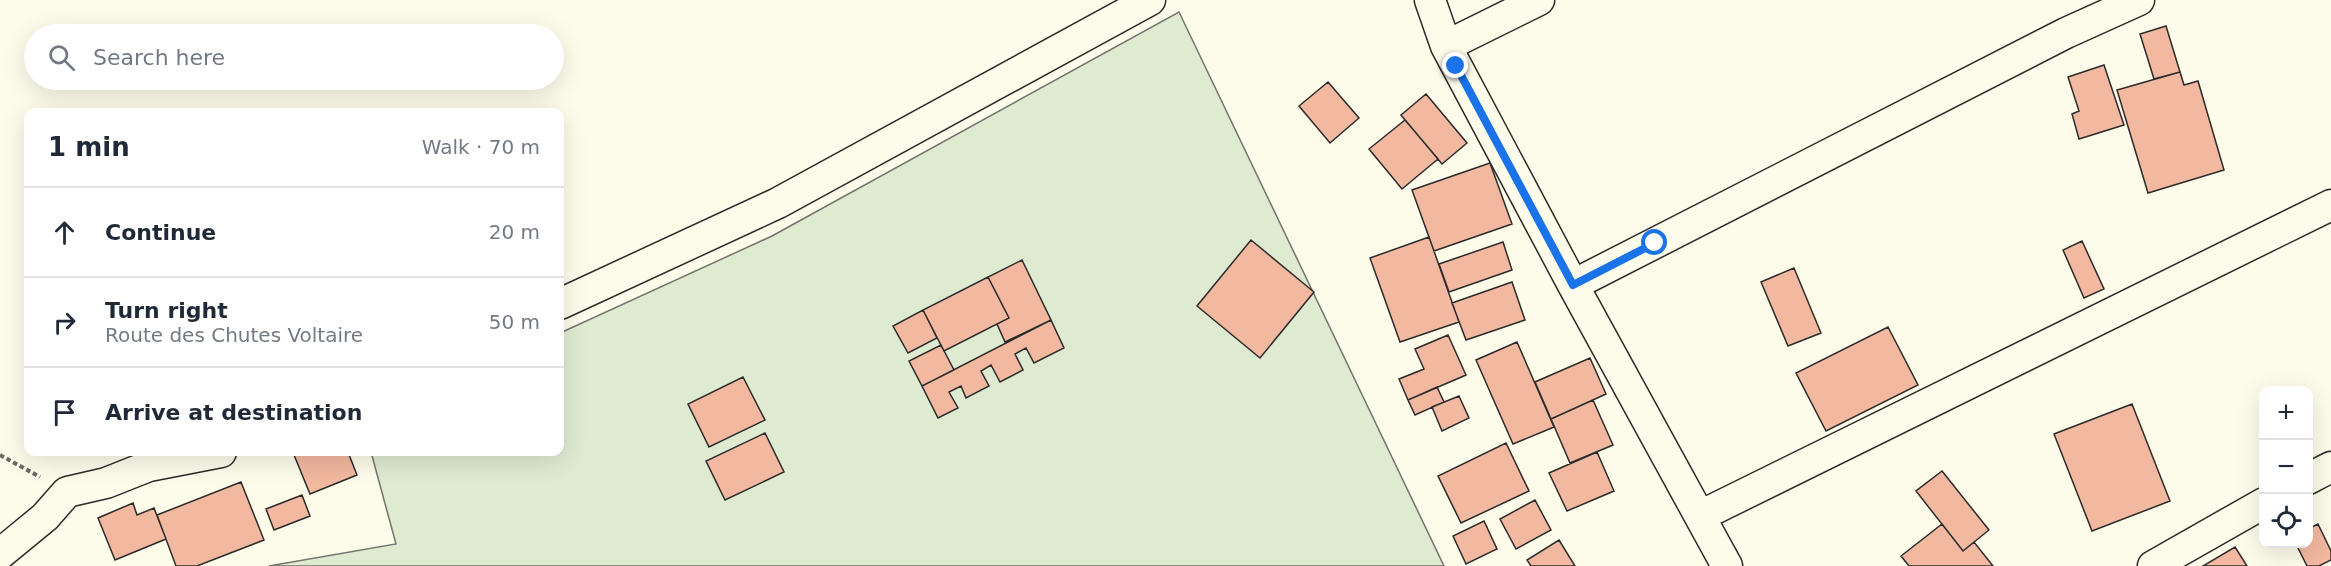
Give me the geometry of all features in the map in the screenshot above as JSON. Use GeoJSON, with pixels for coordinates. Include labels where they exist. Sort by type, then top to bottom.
{"type":"FeatureCollection","features":[{"type":"Feature","properties":{"kind":"street"},"geometry":{"type":"LineString","coordinates":[[564,302],[778,203],[1150,0]]}},
{"type":"Feature","properties":{"kind":"street"},"geometry":{"type":"LineString","coordinates":[[1430,0],[1446,46],[1573,285],[1727,566]]}},
{"type":"Feature","properties":{"kind":"street"},"geometry":{"type":"LineString","coordinates":[[1446,46],[1539,0]]}},
{"type":"Feature","properties":{"kind":"street"},"geometry":{"type":"LineString","coordinates":[[1573,285],[2066,33],[2139,0]]}},
{"type":"Feature","properties":{"kind":"street"},"geometry":{"type":"LineString","coordinates":[[1700,516],[2331,205]]}},
{"type":"Feature","properties":{"kind":"street"},"geometry":{"type":"LineString","coordinates":[[0,555],[45,517],[67,492],[106,483],[149,466],[200,456]]}},
{"type":"Feature","properties":{"kind":"street"},"geometry":{"type":"LineString","coordinates":[[2313,476],[2331,467]]}},
{"type":"Feature","properties":{"kind":"street"},"geometry":{"type":"LineString","coordinates":[[2154,566],[2259,506]]}},
{"type":"Feature","properties":{"kind":"path"},"geometry":{"type":"LineString","coordinates":[[0,455],[67,492]]}},
{"type":"Feature","properties":{"kind":"green space"},"geometry":{"type":"Polygon","coordinates":[[[1179,12],[1444,566],[269,566],[396,544],[372,456],[564,456],[564,331],[772,236],[1179,12]]]}},
{"type":"Feature","properties":{"kind":"building"},"geometry":{"type":"Polygon","coordinates":[[[2166,26],[2180,72],[2154,79],[2140,34],[2166,26]]]}},
{"type":"Feature","properties":{"kind":"building"},"geometry":{"type":"Polygon","coordinates":[[[2104,65],[2124,125],[2079,139],[2072,114],[2079,111],[2068,77],[2104,65]]]}},
{"type":"Feature","properties":{"kind":"building"},"geometry":{"type":"Polygon","coordinates":[[[2180,72],[2184,85],[2198,81],[2224,170],[2148,193],[2117,90],[2180,72]]]}},
{"type":"Feature","properties":{"kind":"building"},"geometry":{"type":"Polygon","coordinates":[[[1328,82],[1359,118],[1330,143],[1299,106],[1328,82]]]}},
{"type":"Feature","properties":{"kind":"building"},"geometry":{"type":"Polygon","coordinates":[[[1426,94],[1467,143],[1442,164],[1401,115],[1426,94]]]}},
{"type":"Feature","properties":{"kind":"building"},"geometry":{"type":"Polygon","coordinates":[[[1405,120],[1438,159],[1402,189],[1369,149],[1405,120]]]}},
{"type":"Feature","properties":{"kind":"building"},"geometry":{"type":"Polygon","coordinates":[[[1490,163],[1512,224],[1434,251],[1412,190],[1490,163]]]}},
{"type":"Feature","properties":{"kind":"building"},"geometry":{"type":"Polygon","coordinates":[[[1429,237],[1459,322],[1400,342],[1370,258],[1429,237]]]}},
{"type":"Feature","properties":{"kind":"building"},"geometry":{"type":"Polygon","coordinates":[[[1251,240],[1314,292],[1260,358],[1197,306],[1251,240]]]}},
{"type":"Feature","properties":{"kind":"building"},"geometry":{"type":"Polygon","coordinates":[[[2082,241],[2104,289],[2084,298],[2063,250],[2082,241]]]}},
{"type":"Feature","properties":{"kind":"building"},"geometry":{"type":"Polygon","coordinates":[[[1503,242],[1512,270],[1449,292],[1439,264],[1503,242]]]}},
{"type":"Feature","properties":{"kind":"building"},"geometry":{"type":"Polygon","coordinates":[[[1022,260],[1051,320],[1005,342],[997,324],[1009,318],[988,277],[1022,260]]]}},
{"type":"Feature","properties":{"kind":"building"},"geometry":{"type":"Polygon","coordinates":[[[1794,268],[1821,333],[1788,346],[1761,282],[1794,268]]]}},
{"type":"Feature","properties":{"kind":"building"},"geometry":{"type":"Polygon","coordinates":[[[988,277],[1009,318],[944,351],[923,310],[988,277]]]}},
{"type":"Feature","properties":{"kind":"building"},"geometry":{"type":"Polygon","coordinates":[[[1512,282],[1525,320],[1466,340],[1452,303],[1512,282]]]}},
{"type":"Feature","properties":{"kind":"building"},"geometry":{"type":"Polygon","coordinates":[[[923,310],[937,338],[908,353],[893,326],[923,310]]]}},
{"type":"Feature","properties":{"kind":"building"},"geometry":{"type":"Polygon","coordinates":[[[1051,320],[1064,348],[1034,363],[1026,348],[1015,354],[1023,370],[1000,382],[991,365],[981,371],[989,386],[966,398],[961,386],[949,392],[958,408],[938,418],[922,386],[1051,320]]]}},
{"type":"Feature","properties":{"kind":"building"},"geometry":{"type":"Polygon","coordinates":[[[1888,327],[1918,385],[1826,431],[1796,373],[1888,327]]]}},
{"type":"Feature","properties":{"kind":"building"},"geometry":{"type":"Polygon","coordinates":[[[1448,335],[1466,375],[1408,400],[1399,379],[1424,369],[1415,349],[1448,335]]]}},
{"type":"Feature","properties":{"kind":"building"},"geometry":{"type":"Polygon","coordinates":[[[1517,342],[1554,427],[1513,444],[1476,360],[1517,342]]]}},
{"type":"Feature","properties":{"kind":"building"},"geometry":{"type":"Polygon","coordinates":[[[941,345],[954,370],[922,386],[909,361],[941,345]]]}},
{"type":"Feature","properties":{"kind":"building"},"geometry":{"type":"Polygon","coordinates":[[[1590,358],[1606,394],[1551,419],[1535,382],[1590,358]]]}},
{"type":"Feature","properties":{"kind":"building"},"geometry":{"type":"Polygon","coordinates":[[[743,377],[765,420],[709,447],[688,404],[743,377]]]}},
{"type":"Feature","properties":{"kind":"building"},"geometry":{"type":"Polygon","coordinates":[[[1437,387],[1444,402],[1415,415],[1408,400],[1437,387]]]}},
{"type":"Feature","properties":{"kind":"building"},"geometry":{"type":"Polygon","coordinates":[[[1459,396],[1469,418],[1442,431],[1432,407],[1459,396]]]}},
{"type":"Feature","properties":{"kind":"building"},"geometry":{"type":"Polygon","coordinates":[[[1593,400],[1613,445],[1570,463],[1551,419],[1593,400]]]}},
{"type":"Feature","properties":{"kind":"building"},"geometry":{"type":"Polygon","coordinates":[[[2132,404],[2170,501],[2092,531],[2054,434],[2132,404]]]}},
{"type":"Feature","properties":{"kind":"building"},"geometry":{"type":"Polygon","coordinates":[[[765,433],[784,472],[725,500],[706,461],[765,433]]]}},
{"type":"Feature","properties":{"kind":"building"},"geometry":{"type":"Polygon","coordinates":[[[1506,443],[1529,491],[1461,523],[1438,476],[1506,443]]]}},
{"type":"Feature","properties":{"kind":"building"},"geometry":{"type":"Polygon","coordinates":[[[1597,452],[1614,491],[1567,511],[1549,473],[1597,452]]]}},
{"type":"Feature","properties":{"kind":"building"},"geometry":{"type":"Polygon","coordinates":[[[294,456],[350,456],[357,475],[310,494],[294,456]]]}},
{"type":"Feature","properties":{"kind":"building"},"geometry":{"type":"Polygon","coordinates":[[[1942,471],[1989,530],[1963,551],[1916,491],[1942,471]]]}},
{"type":"Feature","properties":{"kind":"building"},"geometry":{"type":"Polygon","coordinates":[[[241,482],[264,540],[197,566],[176,566],[157,515],[241,482]]]}},
{"type":"Feature","properties":{"kind":"building"},"geometry":{"type":"Polygon","coordinates":[[[302,495],[310,516],[274,530],[266,509],[302,495]]]}},
{"type":"Feature","properties":{"kind":"building"},"geometry":{"type":"Polygon","coordinates":[[[1535,500],[1551,530],[1516,549],[1500,519],[1535,500]]]}},
{"type":"Feature","properties":{"kind":"building"},"geometry":{"type":"Polygon","coordinates":[[[133,503],[137,515],[154,508],[166,539],[115,560],[98,518],[133,503]]]}},
{"type":"Feature","properties":{"kind":"building"},"geometry":{"type":"Polygon","coordinates":[[[1484,521],[1497,549],[1466,564],[1453,536],[1484,521]]]}},
{"type":"Feature","properties":{"kind":"building"},"geometry":{"type":"Polygon","coordinates":[[[1942,524],[1963,551],[1974,542],[1993,566],[1909,566],[1901,556],[1942,524]]]}},
{"type":"Feature","properties":{"kind":"building"},"geometry":{"type":"Polygon","coordinates":[[[2318,524],[2331,551],[2331,560],[2319,566],[2307,566],[2298,548],[2313,548],[2313,526],[2318,524]]]}},
{"type":"Feature","properties":{"kind":"building"},"geometry":{"type":"Polygon","coordinates":[[[1559,540],[1575,566],[1531,566],[1527,560],[1559,540]]]}},
{"type":"Feature","properties":{"kind":"building"},"geometry":{"type":"Polygon","coordinates":[[[2235,547],[2247,566],[2203,566],[2235,547]]]}},
{"type":"Feature","properties":{"kind":"route"},"geometry":{"type":"LineString","coordinates":[[1456,66],[1573,285],[1655,243]]}}]}
